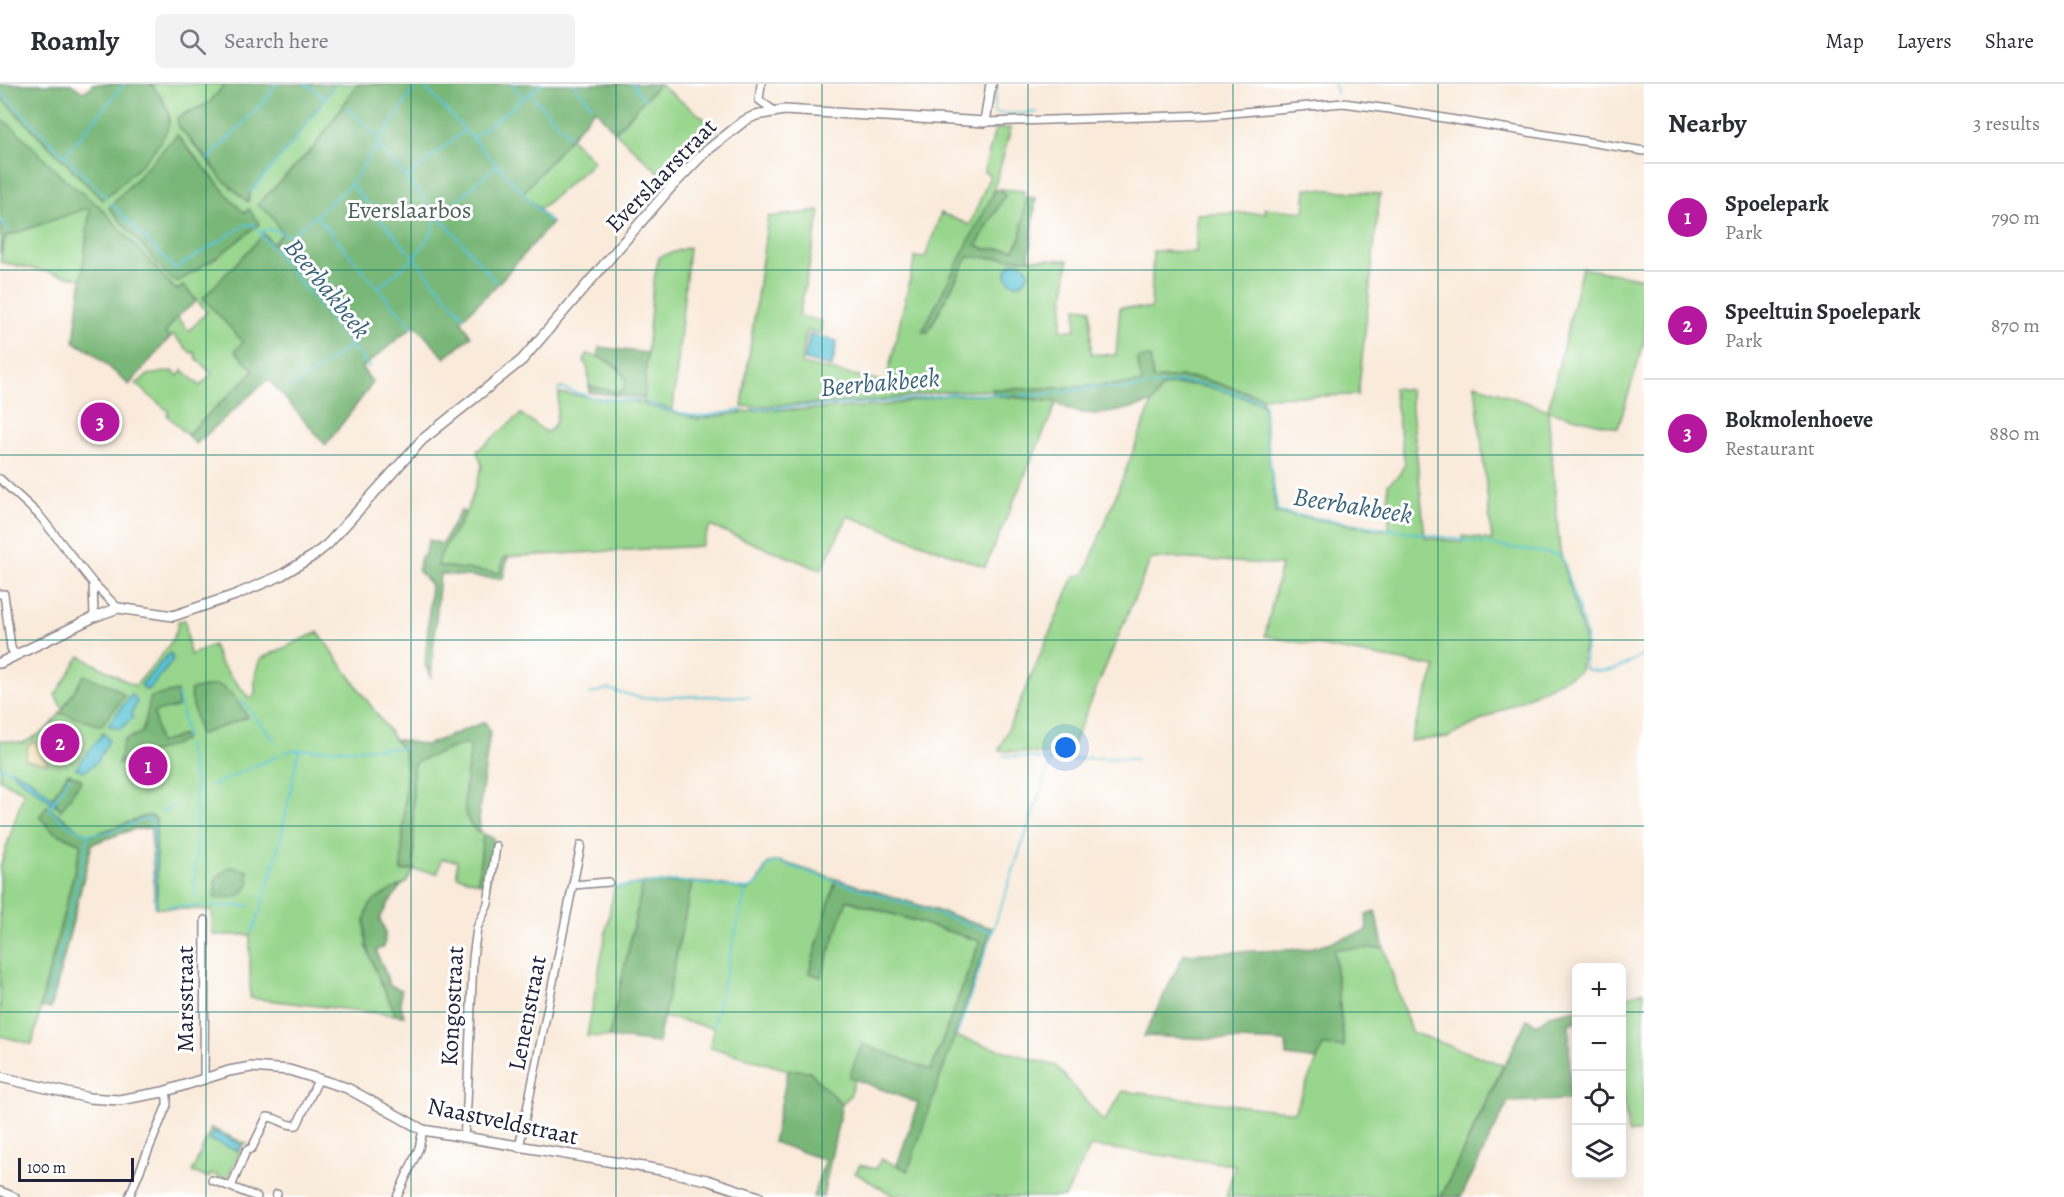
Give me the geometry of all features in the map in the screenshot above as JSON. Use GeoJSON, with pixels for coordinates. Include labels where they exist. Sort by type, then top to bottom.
{"type":"FeatureCollection","features":[{"type":"Feature","properties":{"kind":"street"},"geometry":{"type":"LineString","coordinates":[[756,115],[761,84]]}},
{"type":"Feature","properties":{"kind":"street"},"geometry":{"type":"LineString","coordinates":[[985,122],[991,84]]}},
{"type":"Feature","properties":{"kind":"street"},"geometry":{"type":"LineString","coordinates":[[759,100],[773,110]]}},
{"type":"Feature","properties":{"kind":"street","name":"Everslaarstraat"},"geometry":{"type":"LineString","coordinates":[[118,608],[159,615],[178,615],[235,596],[280,576],[313,556],[328,544],[422,440],[522,360],[687,170],[721,138],[756,115],[773,110],[985,122],[1210,115],[1342,103],[1644,152]]}},
{"type":"Feature","properties":{"kind":"street"},"geometry":{"type":"LineString","coordinates":[[0,479],[39,516],[93,583],[118,608],[94,617],[0,663]]}},
{"type":"Feature","properties":{"kind":"street"},"geometry":{"type":"LineString","coordinates":[[93,583],[94,617]]}},
{"type":"Feature","properties":{"kind":"street"},"geometry":{"type":"LineString","coordinates":[[0,594],[4,594],[10,648],[15,655]]}},
{"type":"Feature","properties":{"kind":"street","name":"Lenenstraat"},"geometry":{"type":"LineString","coordinates":[[519,1148],[581,845]]}},
{"type":"Feature","properties":{"kind":"street","name":"Kongostraat"},"geometry":{"type":"LineString","coordinates":[[464,1136],[473,958],[477,927],[488,904],[496,846]]}},
{"type":"Feature","properties":{"kind":"street"},"geometry":{"type":"LineString","coordinates":[[573,885],[609,882]]}},
{"type":"Feature","properties":{"kind":"street","name":"Marsstraat"},"geometry":{"type":"LineString","coordinates":[[204,1078],[205,920]]}},
{"type":"Feature","properties":{"kind":"street","name":"Naastveldstraat"},"geometry":{"type":"LineString","coordinates":[[0,1077],[89,1098],[119,1100],[163,1092],[229,1071],[265,1067],[289,1070],[347,1088],[423,1130],[519,1148],[661,1170],[707,1180],[759,1197]]}},
{"type":"Feature","properties":{"kind":"street"},"geometry":{"type":"LineString","coordinates":[[231,1187],[246,1151],[252,1148],[264,1119],[270,1116],[290,1125],[297,1125],[319,1078]]}},
{"type":"Feature","properties":{"kind":"street"},"geometry":{"type":"LineString","coordinates":[[129,1197],[167,1104],[163,1092]]}},
{"type":"Feature","properties":{"kind":"street"},"geometry":{"type":"LineString","coordinates":[[397,1197],[419,1148],[423,1130]]}},
{"type":"Feature","properties":{"kind":"street"},"geometry":{"type":"LineString","coordinates":[[212,1180],[257,1197]]}},
{"type":"Feature","properties":{"kind":"street"},"geometry":{"type":"LineString","coordinates":[[0,1191],[15,1197]]}},
{"type":"Feature","properties":{"kind":"green space"},"geometry":{"type":"Polygon","coordinates":[[[0,84],[71,84],[83,92],[92,84],[151,84],[167,108],[169,117],[167,127],[154,150],[102,200],[0,97],[0,84]]]}},
{"type":"Feature","properties":{"kind":"green space"},"geometry":{"type":"Polygon","coordinates":[[[151,84],[225,84],[209,103],[183,114],[179,127],[220,176],[248,202],[251,191],[292,144],[336,84],[358,84],[315,146],[258,205],[271,215],[282,233],[273,244],[264,234],[243,343],[254,371],[187,435],[167,415],[169,412],[136,384],[148,375],[173,371],[178,376],[183,370],[200,386],[212,374],[193,352],[191,353],[173,335],[170,337],[165,333],[177,317],[189,331],[207,312],[184,286],[177,290],[173,287],[100,207],[64,179],[6,122],[0,121],[0,97],[102,199],[143,162],[162,139],[169,117],[167,108],[151,84]],[[177,135],[109,208],[172,279],[178,281],[220,255],[259,224],[248,209],[245,213],[177,135]]]}},
{"type":"Feature","properties":{"kind":"green space"},"geometry":{"type":"Polygon","coordinates":[[[225,84],[336,84],[292,144],[251,191],[248,202],[221,178],[211,163],[179,127],[177,118],[209,103],[225,84]]]}},
{"type":"Feature","properties":{"kind":"green space","name":"Everslaarbos"},"geometry":{"type":"Polygon","coordinates":[[[358,84],[659,84],[615,132],[595,109],[523,193],[552,223],[495,287],[461,320],[471,336],[445,358],[415,325],[362,368],[373,383],[326,445],[268,379],[196,444],[187,435],[254,371],[235,351],[243,342],[203,298],[264,234],[273,244],[282,233],[271,215],[257,205],[315,146],[358,84]]]}},
{"type":"Feature","properties":{"kind":"green space"},"geometry":{"type":"Polygon","coordinates":[[[659,84],[718,129],[668,181],[615,132],[659,84]]]}},
{"type":"Feature","properties":{"kind":"green space"},"geometry":{"type":"Polygon","coordinates":[[[0,121],[6,122],[18,132],[64,179],[100,207],[173,287],[177,290],[184,286],[197,301],[177,317],[165,333],[170,337],[129,385],[92,352],[74,342],[90,209],[84,209],[5,237],[0,254],[0,121]]]}},
{"type":"Feature","properties":{"kind":"green space"},"geometry":{"type":"Polygon","coordinates":[[[1011,128],[991,200],[923,331],[928,332],[968,257],[1068,260],[1061,330],[1075,330],[1077,307],[1091,309],[1091,354],[1116,355],[1120,307],[1151,309],[1153,251],[1196,252],[1196,214],[1266,213],[1265,208],[1304,212],[1306,188],[1380,194],[1358,395],[1263,397],[1203,379],[1180,377],[1153,379],[1150,357],[1143,383],[939,392],[878,401],[742,407],[768,217],[820,211],[799,316],[822,321],[820,333],[807,331],[801,364],[886,382],[915,257],[925,258],[941,213],[970,225],[990,175],[984,172],[995,129],[1011,128]]]}},
{"type":"Feature","properties":{"kind":"green space"},"geometry":{"type":"Polygon","coordinates":[[[177,135],[234,203],[245,213],[249,209],[259,224],[220,255],[179,281],[172,280],[109,208],[177,135]]]}},
{"type":"Feature","properties":{"kind":"green space"},"geometry":{"type":"Polygon","coordinates":[[[570,137],[594,162],[540,209],[523,193],[570,137]]]}},
{"type":"Feature","properties":{"kind":"green space"},"geometry":{"type":"Polygon","coordinates":[[[1001,189],[1024,191],[1023,196],[1026,197],[1020,240],[1014,249],[985,249],[976,245],[1005,196],[1001,189]]]}},
{"type":"Feature","properties":{"kind":"green space"},"geometry":{"type":"Polygon","coordinates":[[[1001,189],[1005,195],[977,245],[985,249],[1014,249],[1020,240],[1026,197],[1036,198],[1029,259],[968,257],[928,332],[922,332],[995,190],[1001,189]]]}},
{"type":"Feature","properties":{"kind":"green space"},"geometry":{"type":"Polygon","coordinates":[[[90,208],[82,279],[0,262],[5,237],[90,208]]]}},
{"type":"Feature","properties":{"kind":"green space"},"geometry":{"type":"Polygon","coordinates":[[[689,247],[673,409],[644,403],[644,405],[698,419],[766,409],[880,406],[947,395],[993,395],[1057,402],[985,567],[848,516],[821,570],[710,526],[701,546],[504,557],[500,573],[438,566],[440,552],[460,524],[471,500],[482,466],[477,451],[521,414],[546,432],[551,430],[556,421],[559,393],[643,403],[653,283],[659,257],[689,247]]]}},
{"type":"Feature","properties":{"kind":"green space"},"geometry":{"type":"Polygon","coordinates":[[[1582,268],[1644,279],[1644,343],[1618,428],[1548,411],[1560,551],[1585,641],[1580,671],[1448,737],[1410,741],[1436,667],[1265,636],[1281,565],[1175,558],[1151,559],[1069,753],[1051,755],[999,750],[1074,577],[1085,574],[1152,403],[1162,387],[1201,386],[1263,404],[1276,513],[1389,531],[1388,484],[1399,475],[1405,463],[1393,388],[1410,390],[1425,537],[1462,543],[1463,536],[1492,540],[1475,384],[1548,410],[1582,268]]]}},
{"type":"Feature","properties":{"kind":"green space"},"geometry":{"type":"Polygon","coordinates":[[[599,347],[647,353],[644,399],[589,392],[589,386],[617,392],[623,390],[627,380],[618,367],[598,356],[599,347]]]}},
{"type":"Feature","properties":{"kind":"green space"},"geometry":{"type":"Polygon","coordinates":[[[587,354],[605,360],[618,369],[627,380],[623,390],[617,392],[589,386],[588,369],[584,361],[587,354]]]}},
{"type":"Feature","properties":{"kind":"green space"},"geometry":{"type":"Polygon","coordinates":[[[1150,357],[1153,379],[1180,377],[1203,379],[1263,397],[1263,404],[1226,391],[1187,384],[1162,387],[1152,403],[1115,412],[1091,414],[1068,409],[1057,402],[993,395],[992,389],[1142,383],[1137,358],[1150,357]]]}},
{"type":"Feature","properties":{"kind":"green space"},"geometry":{"type":"Polygon","coordinates":[[[461,510],[465,514],[442,552],[438,566],[500,573],[504,557],[508,557],[503,579],[440,574],[431,677],[425,665],[431,585],[418,570],[429,540],[442,544],[461,510]]]}},
{"type":"Feature","properties":{"kind":"green space"},"geometry":{"type":"Polygon","coordinates":[[[185,620],[190,655],[213,645],[220,663],[250,699],[255,695],[255,675],[260,659],[318,632],[404,752],[406,775],[402,871],[414,870],[406,883],[371,904],[366,947],[396,1015],[250,998],[250,935],[213,935],[212,910],[157,908],[156,819],[147,816],[93,835],[81,831],[47,806],[40,817],[54,832],[81,844],[32,1044],[0,1036],[0,867],[24,792],[0,780],[0,740],[23,743],[45,731],[63,710],[55,695],[80,656],[135,686],[155,664],[174,637],[178,621],[185,620]]]}},
{"type":"Feature","properties":{"kind":"green space"},"geometry":{"type":"Polygon","coordinates":[[[84,675],[114,687],[125,696],[101,726],[60,713],[84,675]]]}},
{"type":"Feature","properties":{"kind":"green space"},"geometry":{"type":"Polygon","coordinates":[[[216,685],[230,693],[248,717],[199,735],[190,690],[216,685]]]}},
{"type":"Feature","properties":{"kind":"green space"},"geometry":{"type":"Polygon","coordinates":[[[177,691],[178,707],[154,712],[159,743],[183,735],[184,741],[118,764],[124,740],[141,733],[143,729],[151,697],[177,691]]]}},
{"type":"Feature","properties":{"kind":"green space"},"geometry":{"type":"Polygon","coordinates":[[[485,722],[490,731],[479,812],[480,833],[467,819],[465,808],[464,797],[470,745],[463,744],[416,762],[413,766],[414,870],[401,871],[406,775],[404,752],[394,739],[426,745],[485,722]]]}},
{"type":"Feature","properties":{"kind":"green space"},"geometry":{"type":"Polygon","coordinates":[[[463,744],[470,745],[465,807],[467,818],[473,827],[483,834],[478,882],[457,876],[457,861],[441,859],[438,873],[414,870],[413,766],[416,762],[463,744]]]}},
{"type":"Feature","properties":{"kind":"green space"},"geometry":{"type":"Polygon","coordinates":[[[68,773],[81,781],[61,810],[52,798],[68,773]]]}},
{"type":"Feature","properties":{"kind":"green space"},"geometry":{"type":"Polygon","coordinates":[[[47,806],[81,831],[93,835],[147,816],[154,817],[156,823],[157,908],[155,907],[151,828],[134,829],[92,844],[51,1009],[40,1007],[81,844],[54,832],[39,817],[47,806]]]}},
{"type":"Feature","properties":{"kind":"green space"},"geometry":{"type":"Polygon","coordinates":[[[483,834],[494,838],[488,887],[478,882],[483,834]]]}},
{"type":"Feature","properties":{"kind":"green space"},"geometry":{"type":"Polygon","coordinates":[[[779,861],[836,879],[809,972],[821,977],[846,900],[980,941],[931,1070],[849,1077],[855,1079],[850,1096],[842,1104],[810,1071],[788,1070],[710,1047],[714,1028],[663,1017],[692,882],[720,884],[748,891],[756,884],[768,863],[779,861]]]}},
{"type":"Feature","properties":{"kind":"green space"},"geometry":{"type":"Polygon","coordinates":[[[230,867],[249,871],[247,877],[250,881],[244,891],[237,896],[215,898],[215,879],[230,867]]]}},
{"type":"Feature","properties":{"kind":"green space"},"geometry":{"type":"Polygon","coordinates":[[[836,879],[992,928],[908,1171],[897,1165],[918,1103],[849,1077],[862,1044],[931,1070],[980,941],[847,900],[821,977],[809,973],[836,879]]]}},
{"type":"Feature","properties":{"kind":"green space"},"geometry":{"type":"Polygon","coordinates":[[[692,882],[658,1043],[609,1037],[643,883],[692,882]]]}},
{"type":"Feature","properties":{"kind":"green space"},"geometry":{"type":"Polygon","coordinates":[[[643,883],[609,1037],[587,1036],[614,888],[643,883]]]}},
{"type":"Feature","properties":{"kind":"green space"},"geometry":{"type":"Polygon","coordinates":[[[401,885],[386,906],[380,920],[385,933],[384,947],[377,950],[388,984],[401,990],[401,1006],[404,1016],[396,1015],[384,990],[372,961],[365,931],[365,917],[370,905],[380,896],[401,885]]]}},
{"type":"Feature","properties":{"kind":"green space"},"geometry":{"type":"Polygon","coordinates":[[[1375,911],[1384,948],[1334,949],[1344,1047],[1323,1046],[1317,1060],[1287,1056],[1286,1042],[1144,1036],[1184,954],[1307,949],[1367,931],[1366,914],[1375,911]]]}},
{"type":"Feature","properties":{"kind":"green space"},"geometry":{"type":"Polygon","coordinates":[[[1334,948],[1384,948],[1411,1032],[1503,1065],[1441,1197],[1226,1197],[1235,1165],[1091,1146],[1065,1197],[916,1197],[900,1193],[896,1197],[855,1173],[860,1165],[876,1169],[881,1159],[908,1170],[954,1036],[1056,1066],[1104,1122],[1123,1091],[1294,1112],[1323,1046],[1344,1047],[1334,948]]]}},
{"type":"Feature","properties":{"kind":"green space"},"geometry":{"type":"Polygon","coordinates":[[[1644,991],[1644,1131],[1628,1133],[1626,1117],[1626,997],[1644,991]]]}},
{"type":"Feature","properties":{"kind":"green space"},"geometry":{"type":"Polygon","coordinates":[[[1572,1010],[1572,1023],[1569,1023],[1570,1100],[1508,1102],[1461,1197],[1441,1197],[1527,1019],[1537,1025],[1549,1015],[1572,1010]]]}},
{"type":"Feature","properties":{"kind":"green space"},"geometry":{"type":"Polygon","coordinates":[[[788,1070],[810,1071],[842,1104],[823,1197],[813,1197],[825,1160],[773,1142],[788,1070]]]}},
{"type":"Feature","properties":{"kind":"green space"},"geometry":{"type":"Polygon","coordinates":[[[211,1128],[247,1144],[243,1145],[227,1179],[211,1174],[209,1178],[192,1172],[211,1128]]]}},
{"type":"Feature","properties":{"kind":"sand"},"geometry":{"type":"Polygon","coordinates":[[[35,741],[48,764],[25,760],[28,745],[35,741]]]}},
{"type":"Feature","properties":{"kind":"water"},"geometry":{"type":"Polygon","coordinates":[[[1017,262],[1025,265],[1028,273],[1025,281],[1017,284],[1009,281],[1006,273],[1009,265],[1017,262]]]}},
{"type":"Feature","properties":{"kind":"water"},"geometry":{"type":"Polygon","coordinates":[[[810,334],[837,341],[832,367],[804,360],[810,334]]]}},
{"type":"Feature","properties":{"kind":"water"},"geometry":{"type":"Polygon","coordinates":[[[170,653],[173,658],[171,663],[146,690],[141,685],[170,653]]]}},
{"type":"Feature","properties":{"kind":"water"},"geometry":{"type":"Polygon","coordinates":[[[131,695],[137,702],[132,713],[133,718],[120,729],[108,725],[131,695]]]}},
{"type":"Feature","properties":{"kind":"water"},"geometry":{"type":"Polygon","coordinates":[[[103,733],[109,740],[97,762],[85,771],[76,768],[103,733]]]}},
{"type":"Feature","properties":{"kind":"water"},"geometry":{"type":"Polygon","coordinates":[[[10,771],[30,779],[56,801],[56,805],[50,804],[51,802],[10,771]]]}},
{"type":"Feature","properties":{"kind":"water"},"geometry":{"type":"Polygon","coordinates":[[[213,1131],[241,1144],[239,1151],[209,1140],[213,1131]]]}},
{"type":"Feature","properties":{"kind":"waterway"},"geometry":{"type":"LineString","coordinates":[[65,155],[124,84]]}},
{"type":"Feature","properties":{"kind":"waterway"},"geometry":{"type":"LineString","coordinates":[[208,160],[268,97],[276,84]]}},
{"type":"Feature","properties":{"kind":"waterway"},"geometry":{"type":"LineString","coordinates":[[306,84],[326,99]]}},
{"type":"Feature","properties":{"kind":"waterway"},"geometry":{"type":"LineString","coordinates":[[251,191],[292,144],[336,84]]}},
{"type":"Feature","properties":{"kind":"waterway"},"geometry":{"type":"LineString","coordinates":[[316,215],[351,184],[418,84]]}},
{"type":"Feature","properties":{"kind":"waterway"},"geometry":{"type":"LineString","coordinates":[[422,84],[472,138]]}},
{"type":"Feature","properties":{"kind":"waterway"},"geometry":{"type":"LineString","coordinates":[[512,84],[523,98]]}},
{"type":"Feature","properties":{"kind":"waterway"},"geometry":{"type":"LineString","coordinates":[[369,367],[259,232],[270,229],[291,236],[316,215],[378,288],[413,259],[432,232],[438,217],[497,165],[472,138],[542,84]]}},
{"type":"Feature","properties":{"kind":"waterway"},"geometry":{"type":"LineString","coordinates":[[574,84],[592,106]]}},
{"type":"Feature","properties":{"kind":"waterway"},"geometry":{"type":"LineString","coordinates":[[632,84],[645,100]]}},
{"type":"Feature","properties":{"kind":"waterway"},"geometry":{"type":"LineString","coordinates":[[997,84],[994,113],[1037,112]]}},
{"type":"Feature","properties":{"kind":"waterway"},"geometry":{"type":"LineString","coordinates":[[1335,84],[1336,94]]}},
{"type":"Feature","properties":{"kind":"waterway","name":"Beerbakbeek"},"geometry":{"type":"LineString","coordinates":[[0,91],[106,197]]}},
{"type":"Feature","properties":{"kind":"waterway"},"geometry":{"type":"LineString","coordinates":[[530,93],[570,137]]}},
{"type":"Feature","properties":{"kind":"waterway"},"geometry":{"type":"LineString","coordinates":[[347,108],[380,139]]}},
{"type":"Feature","properties":{"kind":"waterway"},"geometry":{"type":"LineString","coordinates":[[406,178],[465,130]]}},
{"type":"Feature","properties":{"kind":"waterway"},"geometry":{"type":"LineString","coordinates":[[377,144],[496,282]]}},
{"type":"Feature","properties":{"kind":"waterway"},"geometry":{"type":"LineString","coordinates":[[497,165],[550,222]]}},
{"type":"Feature","properties":{"kind":"waterway"},"geometry":{"type":"LineString","coordinates":[[351,184],[464,317]]}},
{"type":"Feature","properties":{"kind":"waterway","name":"Beerbakbeek"},"geometry":{"type":"LineString","coordinates":[[111,203],[175,269],[247,224],[253,224],[256,228]]}},
{"type":"Feature","properties":{"kind":"waterway"},"geometry":{"type":"LineString","coordinates":[[0,220],[9,230]]}},
{"type":"Feature","properties":{"kind":"waterway"},"geometry":{"type":"LineString","coordinates":[[379,289],[412,327]]}},
{"type":"Feature","properties":{"kind":"waterway"},"geometry":{"type":"LineString","coordinates":[[292,389],[351,345]]}},
{"type":"Feature","properties":{"kind":"waterway","name":"Beerbakbeek"},"geometry":{"type":"LineString","coordinates":[[1019,395],[1040,395],[1096,387],[1123,389],[1180,382],[1207,385],[1261,401],[1265,404],[1264,427],[1278,512],[1559,555],[1564,561],[1586,635],[1585,669],[1609,670],[1630,662],[1644,653]]}},
{"type":"Feature","properties":{"kind":"waterway","name":"Beerbakbeek"},"geometry":{"type":"LineString","coordinates":[[558,391],[560,388],[598,399],[640,401]]}},
{"type":"Feature","properties":{"kind":"waterway","name":"Beerbakbeek"},"geometry":{"type":"LineString","coordinates":[[752,409],[878,403],[952,394],[1011,395]]}},
{"type":"Feature","properties":{"kind":"waterway","name":"Beerbakbeek"},"geometry":{"type":"LineString","coordinates":[[647,402],[660,408],[698,417],[743,410]]}},
{"type":"Feature","properties":{"kind":"waterway"},"geometry":{"type":"LineString","coordinates":[[590,694],[607,689],[642,698],[749,697]]}},
{"type":"Feature","properties":{"kind":"waterway"},"geometry":{"type":"LineString","coordinates":[[178,694],[181,709]]}},
{"type":"Feature","properties":{"kind":"waterway"},"geometry":{"type":"LineString","coordinates":[[242,701],[274,740]]}},
{"type":"Feature","properties":{"kind":"waterway"},"geometry":{"type":"LineString","coordinates":[[182,712],[186,738]]}},
{"type":"Feature","properties":{"kind":"waterway"},"geometry":{"type":"LineString","coordinates":[[187,744],[195,782],[196,829]]}},
{"type":"Feature","properties":{"kind":"waterway"},"geometry":{"type":"LineString","coordinates":[[284,753],[292,750],[405,748]]}},
{"type":"Feature","properties":{"kind":"waterway"},"geometry":{"type":"LineString","coordinates":[[252,933],[274,866],[299,751]]}},
{"type":"Feature","properties":{"kind":"waterway"},"geometry":{"type":"LineString","coordinates":[[211,786],[279,755]]}},
{"type":"Feature","properties":{"kind":"waterway"},"geometry":{"type":"LineString","coordinates":[[1003,755],[1061,761],[1087,758],[1137,759]]}},
{"type":"Feature","properties":{"kind":"waterway"},"geometry":{"type":"LineString","coordinates":[[957,1035],[1051,760]]}},
{"type":"Feature","properties":{"kind":"waterway"},"geometry":{"type":"LineString","coordinates":[[0,767],[13,772]]}},
{"type":"Feature","properties":{"kind":"waterway"},"geometry":{"type":"LineString","coordinates":[[70,777],[49,809],[75,828],[85,833],[95,834],[105,833],[145,819],[153,821],[156,906]]}},
{"type":"Feature","properties":{"kind":"waterway"},"geometry":{"type":"LineString","coordinates":[[161,812],[174,807]]}},
{"type":"Feature","properties":{"kind":"waterway"},"geometry":{"type":"LineString","coordinates":[[47,1004],[89,835]]}},
{"type":"Feature","properties":{"kind":"waterway"},"geometry":{"type":"LineString","coordinates":[[195,897],[196,837]]}},
{"type":"Feature","properties":{"kind":"waterway"},"geometry":{"type":"LineString","coordinates":[[615,887],[676,881],[748,889],[757,885],[769,864],[778,862],[993,932]]}},
{"type":"Feature","properties":{"kind":"waterway"},"geometry":{"type":"LineString","coordinates":[[713,1027],[746,889]]}},
{"type":"Feature","properties":{"kind":"waterway"},"geometry":{"type":"LineString","coordinates":[[167,906],[202,906]]}},
{"type":"Feature","properties":{"kind":"waterway"},"geometry":{"type":"LineString","coordinates":[[210,906],[249,906]]}},
{"type":"Feature","properties":{"kind":"place","name":"Bokmolenhoeve"},"geometry":{"type":"Point","coordinates":[100,422]}},
{"type":"Feature","properties":{"kind":"place","name":"Speeltuin Spoelepark"},"geometry":{"type":"Point","coordinates":[60,743]}},
{"type":"Feature","properties":{"kind":"place","name":"Spoelepark"},"geometry":{"type":"Point","coordinates":[148,766]}}]}
